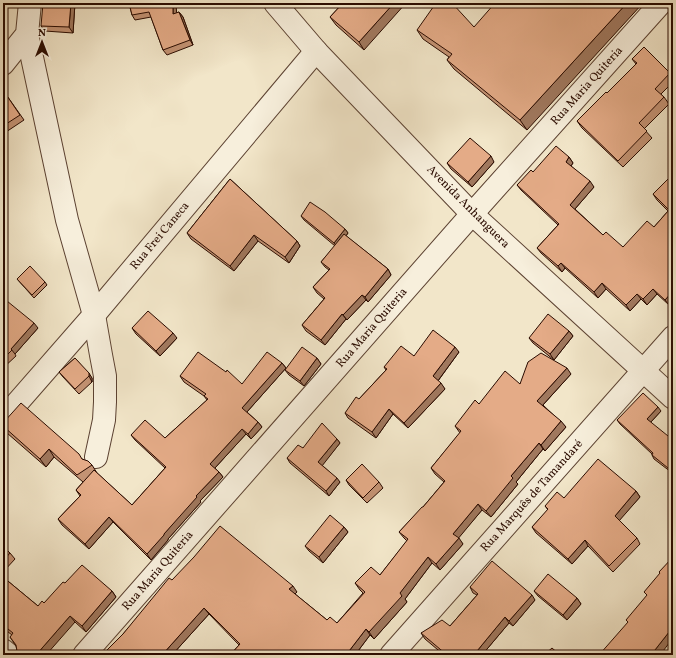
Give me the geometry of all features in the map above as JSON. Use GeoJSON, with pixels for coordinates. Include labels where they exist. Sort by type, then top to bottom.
{"type":"FeatureCollection","features":[{"type":"Feature","properties":{"kind":"street"},"geometry":{"type":"LineString","coordinates":[[30,3],[27,34],[67,220],[94,315],[105,376],[104,420],[96,457]]}},
{"type":"Feature","properties":{"kind":"street","name":"Avenida Anhanguera"},"geometry":{"type":"LineString","coordinates":[[275,3],[316,51],[472,214],[673,398]]}},
{"type":"Feature","properties":{"kind":"street","name":"Rua Maria Quiteria"},"geometry":{"type":"LineString","coordinates":[[84,655],[472,214],[661,3]]}},
{"type":"Feature","properties":{"kind":"street"},"geometry":{"type":"LineString","coordinates":[[3,64],[27,34]]}},
{"type":"Feature","properties":{"kind":"street","name":"Rua Frei Caneca"},"geometry":{"type":"LineString","coordinates":[[3,419],[94,315],[316,51]]}},
{"type":"Feature","properties":{"kind":"street","name":"Rua Marquês de Tamandaré"},"geometry":{"type":"LineString","coordinates":[[391,655],[673,337]]}},
{"type":"Feature","properties":{"kind":"street"},"geometry":{"type":"LineString","coordinates":[[3,650],[9,655]]}},
{"type":"Feature","properties":{"kind":"building"},"geometry":{"type":"Polygon","coordinates":[[[43,3],[71,3],[69,27],[41,26],[43,3]]]}},
{"type":"Feature","properties":{"kind":"building"},"geometry":{"type":"Polygon","coordinates":[[[129,3],[173,3],[173,14],[179,12],[190,40],[163,50],[149,12],[132,15],[129,3]]]}},
{"type":"Feature","properties":{"kind":"building"},"geometry":{"type":"Polygon","coordinates":[[[343,3],[394,3],[359,42],[330,17],[343,3]]]}},
{"type":"Feature","properties":{"kind":"building"},"geometry":{"type":"Polygon","coordinates":[[[436,3],[452,3],[474,27],[495,3],[627,3],[520,120],[447,60],[452,54],[417,30],[436,3]]]}},
{"type":"Feature","properties":{"kind":"building"},"geometry":{"type":"Polygon","coordinates":[[[644,47],[670,73],[655,89],[664,97],[639,123],[647,131],[618,161],[577,121],[637,63],[632,59],[644,47]]]}},
{"type":"Feature","properties":{"kind":"building"},"geometry":{"type":"Polygon","coordinates":[[[5,93],[20,115],[3,126],[3,94],[5,93]]]}},
{"type":"Feature","properties":{"kind":"building"},"geometry":{"type":"Polygon","coordinates":[[[470,138],[491,156],[468,182],[447,163],[470,138]]]}},
{"type":"Feature","properties":{"kind":"building"},"geometry":{"type":"Polygon","coordinates":[[[556,146],[569,157],[566,162],[590,181],[570,205],[603,235],[606,232],[623,247],[647,221],[654,227],[669,210],[653,194],[673,174],[673,291],[665,300],[653,289],[643,299],[637,294],[626,305],[602,283],[594,292],[561,263],[558,266],[537,248],[559,224],[517,185],[531,170],[533,172],[556,146]]]}},
{"type":"Feature","properties":{"kind":"building"},"geometry":{"type":"Polygon","coordinates":[[[230,179],[297,241],[285,257],[254,235],[230,266],[187,233],[230,179]]]}},
{"type":"Feature","properties":{"kind":"building"},"geometry":{"type":"Polygon","coordinates":[[[310,202],[325,212],[345,229],[334,243],[301,216],[310,202]]]}},
{"type":"Feature","properties":{"kind":"building"},"geometry":{"type":"Polygon","coordinates":[[[344,234],[388,269],[365,297],[362,295],[343,315],[342,314],[321,340],[302,325],[325,298],[313,287],[330,269],[321,262],[344,234]]]}},
{"type":"Feature","properties":{"kind":"building"},"geometry":{"type":"Polygon","coordinates":[[[30,266],[45,282],[32,295],[17,279],[30,266]]]}},
{"type":"Feature","properties":{"kind":"building"},"geometry":{"type":"Polygon","coordinates":[[[7,301],[34,323],[3,359],[3,306],[7,301]]]}},
{"type":"Feature","properties":{"kind":"building"},"geometry":{"type":"Polygon","coordinates":[[[148,311],[173,333],[156,351],[132,328],[148,311]]]}},
{"type":"Feature","properties":{"kind":"building"},"geometry":{"type":"Polygon","coordinates":[[[548,314],[569,331],[550,354],[529,338],[548,314]]]}},
{"type":"Feature","properties":{"kind":"building"},"geometry":{"type":"Polygon","coordinates":[[[433,330],[455,347],[433,376],[441,383],[404,423],[389,409],[372,432],[345,413],[356,397],[359,399],[387,369],[384,367],[401,346],[414,356],[433,330]]]}},
{"type":"Feature","properties":{"kind":"building"},"geometry":{"type":"Polygon","coordinates":[[[302,347],[317,358],[300,381],[285,370],[302,347]]]}},
{"type":"Feature","properties":{"kind":"building"},"geometry":{"type":"Polygon","coordinates":[[[198,352],[226,372],[227,370],[242,384],[267,352],[282,363],[242,408],[258,422],[248,434],[242,429],[210,464],[219,472],[196,496],[197,497],[147,554],[109,517],[85,544],[58,519],[81,495],[76,490],[94,470],[132,505],[166,467],[131,435],[145,420],[165,438],[208,399],[204,396],[206,394],[180,376],[198,352]]]}},
{"type":"Feature","properties":{"kind":"building"},"geometry":{"type":"Polygon","coordinates":[[[541,353],[567,368],[537,401],[561,421],[541,445],[539,443],[511,476],[513,478],[486,511],[478,504],[453,534],[459,538],[436,564],[428,557],[400,593],[402,596],[369,632],[366,629],[346,655],[230,655],[240,644],[204,608],[162,655],[102,655],[123,634],[169,578],[172,580],[220,526],[293,586],[289,589],[327,620],[330,617],[337,623],[365,592],[355,583],[371,567],[380,575],[408,539],[399,532],[445,481],[431,468],[461,431],[455,426],[475,400],[479,404],[505,371],[520,384],[528,362],[541,353]]]}},
{"type":"Feature","properties":{"kind":"building"},"geometry":{"type":"Polygon","coordinates":[[[75,358],[89,373],[89,376],[75,389],[59,372],[75,358]]]}},
{"type":"Feature","properties":{"kind":"building"},"geometry":{"type":"Polygon","coordinates":[[[643,393],[658,407],[647,419],[673,440],[673,463],[668,468],[652,455],[653,453],[617,420],[643,393]]]}},
{"type":"Feature","properties":{"kind":"building"},"geometry":{"type":"Polygon","coordinates":[[[21,403],[79,454],[82,459],[88,461],[92,465],[77,475],[49,449],[40,459],[3,426],[3,423],[21,403]]]}},
{"type":"Feature","properties":{"kind":"building"},"geometry":{"type":"Polygon","coordinates":[[[322,423],[337,439],[318,462],[337,478],[326,491],[287,458],[298,445],[303,448],[322,423]]]}},
{"type":"Feature","properties":{"kind":"building"},"geometry":{"type":"Polygon","coordinates":[[[598,459],[636,491],[615,516],[637,538],[609,566],[585,540],[568,559],[532,527],[548,509],[545,506],[557,492],[564,498],[598,459]]]}},
{"type":"Feature","properties":{"kind":"building"},"geometry":{"type":"Polygon","coordinates":[[[362,464],[379,482],[363,498],[346,480],[362,464]]]}},
{"type":"Feature","properties":{"kind":"building"},"geometry":{"type":"Polygon","coordinates":[[[330,515],[344,527],[319,557],[305,546],[330,515]]]}},
{"type":"Feature","properties":{"kind":"building"},"geometry":{"type":"Polygon","coordinates":[[[3,546],[10,553],[3,561],[3,546]]]}},
{"type":"Feature","properties":{"kind":"building"},"geometry":{"type":"Polygon","coordinates":[[[673,557],[673,627],[651,655],[599,655],[628,622],[626,620],[647,595],[644,592],[660,573],[659,572],[673,557]]]}},
{"type":"Feature","properties":{"kind":"building"},"geometry":{"type":"Polygon","coordinates":[[[492,561],[532,595],[509,621],[505,617],[477,651],[447,655],[421,633],[442,620],[450,626],[478,594],[470,587],[492,561]]]}},
{"type":"Feature","properties":{"kind":"building"},"geometry":{"type":"Polygon","coordinates":[[[82,565],[112,591],[82,626],[70,616],[36,655],[15,655],[17,651],[16,645],[10,637],[13,633],[3,625],[3,577],[38,606],[42,601],[44,603],[63,582],[65,583],[82,565]]]}},
{"type":"Feature","properties":{"kind":"building"},"geometry":{"type":"Polygon","coordinates":[[[548,574],[577,598],[563,615],[534,591],[548,574]]]}},
{"type":"Feature","properties":{"kind":"building"},"geometry":{"type":"Polygon","coordinates":[[[552,648],[560,655],[544,655],[552,648]]]}}]}
